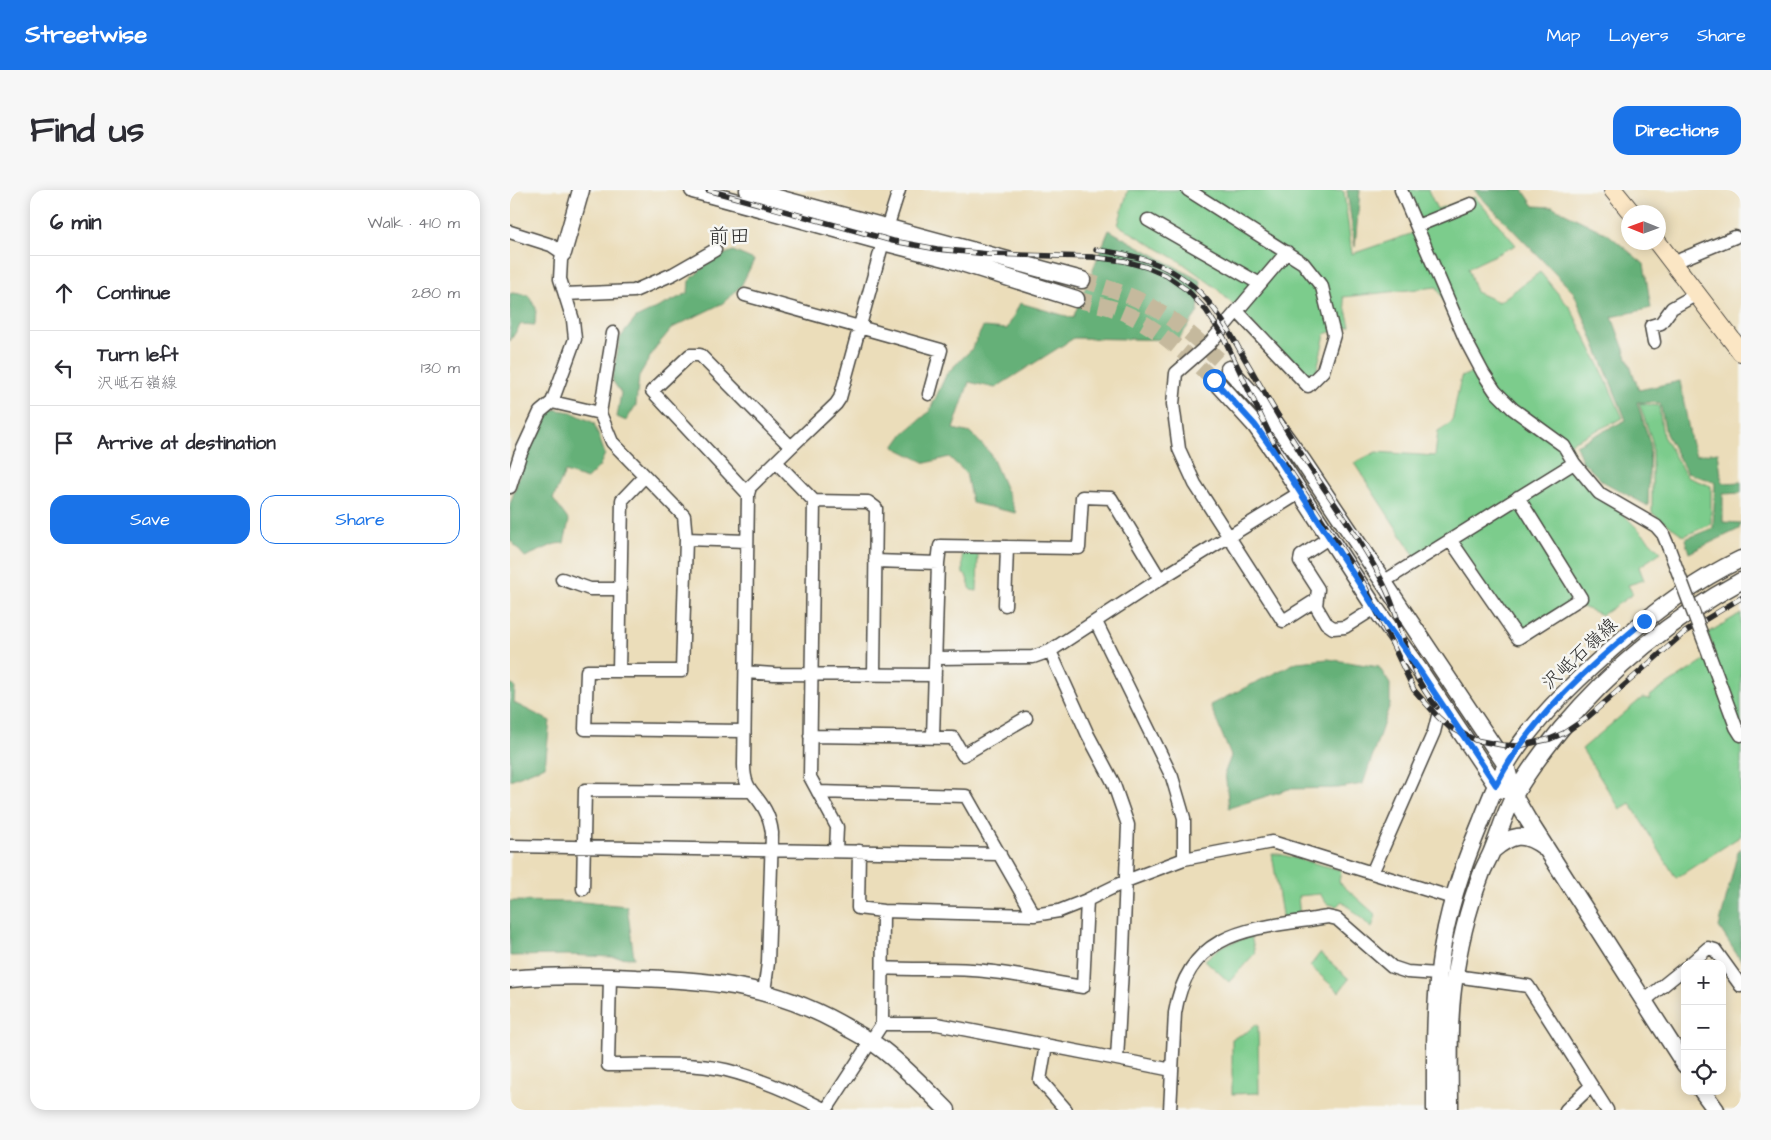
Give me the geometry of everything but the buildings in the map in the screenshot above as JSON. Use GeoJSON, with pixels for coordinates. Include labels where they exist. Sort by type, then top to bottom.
{"type":"FeatureCollection","features":[{"type":"Feature","properties":{"kind":"main road"},"geometry":{"type":"LineString","coordinates":[[1613,190],[1626,205]]}},
{"type":"Feature","properties":{"kind":"main road"},"geometry":{"type":"LineString","coordinates":[[1663,250],[1741,352]]}},
{"type":"Feature","properties":{"kind":"street"},"geometry":{"type":"LineString","coordinates":[[510,487],[520,455],[540,412],[552,402],[574,339],[573,320],[560,279],[561,260],[581,190]]}},
{"type":"Feature","properties":{"kind":"street"},"geometry":{"type":"LineString","coordinates":[[693,190],[1082,280]]}},
{"type":"Feature","properties":{"kind":"street"},"geometry":{"type":"LineString","coordinates":[[748,190],[1076,299]]}},
{"type":"Feature","properties":{"kind":"street"},"geometry":{"type":"LineString","coordinates":[[764,992],[768,963],[772,833],[765,809],[750,791],[744,772],[748,494],[750,487],[840,398],[899,190]]}},
{"type":"Feature","properties":{"kind":"street"},"geometry":{"type":"LineString","coordinates":[[1188,190],[1303,263],[1322,286],[1334,335],[1323,371],[1308,386],[1237,310]]}},
{"type":"Feature","properties":{"kind":"street"},"geometry":{"type":"LineString","coordinates":[[1401,190],[1466,340],[1483,373],[1504,402],[1564,446],[1574,463],[1599,493],[1656,526],[1662,534],[1736,727],[1741,735]]}},
{"type":"Feature","properties":{"kind":"street"},"geometry":{"type":"LineString","coordinates":[[1417,226],[1471,204]]}},
{"type":"Feature","properties":{"kind":"street"},"geometry":{"type":"LineString","coordinates":[[1148,220],[1260,284]]}},
{"type":"Feature","properties":{"kind":"street"},"geometry":{"type":"LineString","coordinates":[[510,232],[551,245],[563,253]]}},
{"type":"Feature","properties":{"kind":"street"},"geometry":{"type":"LineString","coordinates":[[1682,259],[1735,237]]}},
{"type":"Feature","properties":{"kind":"street"},"geometry":{"type":"LineString","coordinates":[[565,294],[634,291],[673,274],[715,250]]}},
{"type":"Feature","properties":{"kind":"street"},"geometry":{"type":"LineString","coordinates":[[1287,252],[1208,344],[1176,373],[1173,404],[1179,449],[1195,484],[1283,621],[1316,600]]}},
{"type":"Feature","properties":{"kind":"street"},"geometry":{"type":"LineString","coordinates":[[1654,342],[1651,326],[1661,323],[1672,308],[1696,294]]}},
{"type":"Feature","properties":{"kind":"street"},"geometry":{"type":"LineString","coordinates":[[745,295],[941,350],[930,394]]}},
{"type":"Feature","properties":{"kind":"street"},"geometry":{"type":"LineString","coordinates":[[613,333],[600,413],[612,442],[684,516],[686,539],[682,671],[587,671],[585,729],[744,731]]}},
{"type":"Feature","properties":{"kind":"street"},"geometry":{"type":"LineString","coordinates":[[748,494],[652,391],[690,355],[700,355],[791,447]]}},
{"type":"Feature","properties":{"kind":"street"},"geometry":{"type":"LineString","coordinates":[[1229,369],[1262,405],[1282,431],[1506,765],[1514,796],[1545,849],[1681,1059]]}},
{"type":"Feature","properties":{"kind":"street"},"geometry":{"type":"LineString","coordinates":[[1214,380],[1255,425],[1301,492],[1375,608],[1420,671],[1496,785],[1514,796]]}},
{"type":"Feature","properties":{"kind":"street"},"geometry":{"type":"LineString","coordinates":[[552,402],[600,413]]}},
{"type":"Feature","properties":{"kind":"street"},"geometry":{"type":"LineString","coordinates":[[776,462],[814,501],[868,502],[876,508],[874,674]]}},
{"type":"Feature","properties":{"kind":"street"},"geometry":{"type":"LineString","coordinates":[[1384,582],[1574,463]]}},
{"type":"Feature","properties":{"kind":"street"},"geometry":{"type":"LineString","coordinates":[[618,671],[622,500],[645,476]]}},
{"type":"Feature","properties":{"kind":"street"},"geometry":{"type":"LineString","coordinates":[[936,658],[1033,657],[1050,651],[1229,535],[1301,492]]}},
{"type":"Feature","properties":{"kind":"street"},"geometry":{"type":"LineString","coordinates":[[933,737],[940,546],[1079,548],[1082,497],[1111,498],[1160,579]]}},
{"type":"Feature","properties":{"kind":"street"},"geometry":{"type":"LineString","coordinates":[[1451,541],[1518,638],[1581,598],[1518,497]]}},
{"type":"Feature","properties":{"kind":"street"},"geometry":{"type":"LineString","coordinates":[[814,501],[810,777],[837,827],[836,851]]}},
{"type":"Feature","properties":{"kind":"street"},"geometry":{"type":"LineString","coordinates":[[1330,537],[1300,556],[1300,561],[1318,589],[1316,610],[1326,624],[1333,628],[1345,627],[1375,608]]}},
{"type":"Feature","properties":{"kind":"street"},"geometry":{"type":"LineString","coordinates":[[686,539],[747,541]]}},
{"type":"Feature","properties":{"kind":"street"},"geometry":{"type":"LineString","coordinates":[[1005,605],[1008,547]]}},
{"type":"Feature","properties":{"kind":"street","name":"沢岻石嶺線"},"geometry":{"type":"LineString","coordinates":[[1435,1110],[1438,974],[1445,932],[1462,870],[1506,765],[1521,743],[1551,708],[1579,678],[1624,637],[1662,607],[1697,584],[1741,560]]}},
{"type":"Feature","properties":{"kind":"street"},"geometry":{"type":"LineString","coordinates":[[875,561],[938,563]]}},
{"type":"Feature","properties":{"kind":"street"},"geometry":{"type":"LineString","coordinates":[[562,579],[590,589],[621,589]]}},
{"type":"Feature","properties":{"kind":"street"},"geometry":{"type":"LineString","coordinates":[[1450,1110],[1451,1022],[1455,976],[1464,930],[1481,874],[1514,796],[1550,742],[1581,706],[1618,669],[1669,625],[1741,581]]}},
{"type":"Feature","properties":{"kind":"street"},"geometry":{"type":"LineString","coordinates":[[1096,622],[1172,777],[1184,818],[1184,858]]}},
{"type":"Feature","properties":{"kind":"street"},"geometry":{"type":"LineString","coordinates":[[1050,651],[1088,735],[1113,782],[1128,825],[1116,1059]]}},
{"type":"Feature","properties":{"kind":"street"},"geometry":{"type":"LineString","coordinates":[[746,672],[935,675]]}},
{"type":"Feature","properties":{"kind":"street"},"geometry":{"type":"LineString","coordinates":[[1372,874],[1434,732],[1442,704]]}},
{"type":"Feature","properties":{"kind":"street"},"geometry":{"type":"LineString","coordinates":[[810,736],[953,738],[963,755],[1026,718]]}},
{"type":"Feature","properties":{"kind":"street"},"geometry":{"type":"LineString","coordinates":[[583,889],[585,790],[750,791]]}},
{"type":"Feature","properties":{"kind":"street"},"geometry":{"type":"LineString","coordinates":[[818,792],[966,796],[1034,914]]}},
{"type":"Feature","properties":{"kind":"street"},"geometry":{"type":"LineString","coordinates":[[1492,850],[1506,839],[1516,836],[1531,839],[1545,849]]}},
{"type":"Feature","properties":{"kind":"street"},"geometry":{"type":"LineString","coordinates":[[859,851],[858,908],[883,911],[1034,914],[1059,911],[1184,858],[1272,842],[1453,898]]}},
{"type":"Feature","properties":{"kind":"street"},"geometry":{"type":"LineString","coordinates":[[511,845],[1000,854]]}},
{"type":"Feature","properties":{"kind":"street"},"geometry":{"type":"LineString","coordinates":[[882,968],[972,970],[1002,973],[1083,988],[1087,900]]}},
{"type":"Feature","properties":{"kind":"street"},"geometry":{"type":"LineString","coordinates":[[610,977],[608,1066],[683,1065],[726,1070],[779,1086],[826,1110],[882,1024],[883,911]]}},
{"type":"Feature","properties":{"kind":"street"},"geometry":{"type":"LineString","coordinates":[[1170,1110],[1175,1013],[1181,984],[1188,971],[1208,948],[1247,931],[1328,917],[1337,919],[1392,967],[1407,972],[1438,974]]}},
{"type":"Feature","properties":{"kind":"street"},"geometry":{"type":"LineString","coordinates":[[1694,960],[1708,948],[1715,950],[1722,960]]}},
{"type":"Feature","properties":{"kind":"street"},"geometry":{"type":"LineString","coordinates":[[1726,965],[1741,986]]}},
{"type":"Feature","properties":{"kind":"street"},"geometry":{"type":"LineString","coordinates":[[1644,1001],[1681,971]]}},
{"type":"Feature","properties":{"kind":"street"},"geometry":{"type":"LineString","coordinates":[[1455,976],[1528,986],[1607,1110]]}},
{"type":"Feature","properties":{"kind":"street"},"geometry":{"type":"LineString","coordinates":[[510,979],[610,977],[699,981],[764,992],[810,1008],[870,1041],[905,1070],[947,1110]]}},
{"type":"Feature","properties":{"kind":"street"},"geometry":{"type":"LineString","coordinates":[[882,1024],[937,1024],[1172,1070]]}},
{"type":"Feature","properties":{"kind":"street"},"geometry":{"type":"LineString","coordinates":[[1046,1045],[1040,1080],[1066,1110]]}},
{"type":"Feature","properties":{"kind":"street"},"geometry":{"type":"LineString","coordinates":[[1566,1110],[1591,1086]]}},
{"type":"Feature","properties":{"kind":"street"},"geometry":{"type":"LineString","coordinates":[[1705,1095],[1716,1110]]}},
{"type":"Feature","properties":{"kind":"green space"},"geometry":{"type":"Polygon","coordinates":[[[1128,190],[1341,190],[1344,192],[1352,254],[1425,229],[1407,190],[1428,190],[1437,209],[1475,197],[1516,245],[1468,268],[1476,292],[1499,302],[1540,272],[1571,309],[1623,418],[1570,443],[1579,470],[1661,552],[1639,567],[1644,580],[1628,585],[1633,594],[1602,615],[1580,606],[1522,644],[1452,535],[1416,558],[1354,463],[1376,452],[1435,456],[1438,431],[1452,422],[1461,377],[1477,370],[1437,287],[1343,297],[1350,326],[1325,334],[1316,374],[1306,377],[1215,287],[1181,262],[1118,225],[1128,190]]]}},
{"type":"Feature","properties":{"kind":"green space"},"geometry":{"type":"Polygon","coordinates":[[[1360,190],[1355,247],[1347,191],[1360,190]]]}},
{"type":"Feature","properties":{"kind":"green space"},"geometry":{"type":"Polygon","coordinates":[[[1474,190],[1523,190],[1534,206],[1553,207],[1609,235],[1621,245],[1621,250],[1627,250],[1644,264],[1651,308],[1612,317],[1639,390],[1680,381],[1691,441],[1696,455],[1718,452],[1722,483],[1741,482],[1741,493],[1723,494],[1723,522],[1741,523],[1739,529],[1689,553],[1685,539],[1713,528],[1715,482],[1687,473],[1666,434],[1660,403],[1637,402],[1650,443],[1648,506],[1602,481],[1582,461],[1576,445],[1626,420],[1574,293],[1474,190]]]}},
{"type":"Feature","properties":{"kind":"green space"},"geometry":{"type":"Polygon","coordinates":[[[1109,230],[1201,281],[1198,312],[1178,340],[1074,338],[995,388],[969,382],[953,429],[971,433],[990,453],[1016,513],[972,503],[966,473],[949,457],[926,463],[894,447],[904,433],[929,412],[947,373],[971,350],[983,327],[1007,329],[1020,303],[1073,318],[1109,230]]]}},
{"type":"Feature","properties":{"kind":"green space"},"geometry":{"type":"Polygon","coordinates":[[[733,251],[754,260],[741,286],[723,303],[672,328],[656,347],[639,376],[636,405],[626,421],[617,417],[621,393],[612,380],[620,338],[636,318],[688,293],[689,281],[712,259],[733,251]]]}},
{"type":"Feature","properties":{"kind":"green space"},"geometry":{"type":"Polygon","coordinates":[[[510,294],[528,295],[536,308],[535,325],[521,324],[510,341],[510,294]]]}},
{"type":"Feature","properties":{"kind":"green space"},"geometry":{"type":"Polygon","coordinates":[[[1639,403],[1659,406],[1663,436],[1687,477],[1711,486],[1711,524],[1684,536],[1652,513],[1652,441],[1639,403]]]}},
{"type":"Feature","properties":{"kind":"green space"},"geometry":{"type":"Polygon","coordinates":[[[552,409],[571,412],[594,423],[605,454],[599,467],[587,479],[565,472],[553,499],[569,521],[564,543],[555,544],[525,557],[510,540],[510,505],[524,460],[540,419],[552,409]]]}},
{"type":"Feature","properties":{"kind":"green space"},"geometry":{"type":"Polygon","coordinates":[[[978,553],[977,591],[971,590],[966,575],[963,574],[962,554],[978,553]]]}},
{"type":"Feature","properties":{"kind":"green space"},"geometry":{"type":"Polygon","coordinates":[[[1741,613],[1741,836],[1676,878],[1630,803],[1620,809],[1582,749],[1642,698],[1650,699],[1650,696],[1715,653],[1708,633],[1741,613]]]}},
{"type":"Feature","properties":{"kind":"green space"},"geometry":{"type":"Polygon","coordinates":[[[1328,659],[1379,667],[1390,684],[1390,704],[1363,784],[1338,788],[1289,789],[1229,808],[1225,772],[1231,756],[1210,705],[1297,662],[1328,659]]]}},
{"type":"Feature","properties":{"kind":"green space"},"geometry":{"type":"Polygon","coordinates":[[[510,683],[515,687],[514,703],[550,721],[545,766],[510,780],[510,683]]]}},
{"type":"Feature","properties":{"kind":"green space"},"geometry":{"type":"Polygon","coordinates":[[[1741,848],[1741,961],[1719,927],[1738,851],[1741,848]]]}},
{"type":"Feature","properties":{"kind":"green space"},"geometry":{"type":"Polygon","coordinates":[[[1272,854],[1279,854],[1341,870],[1339,882],[1376,915],[1372,928],[1342,901],[1337,906],[1327,904],[1320,894],[1298,896],[1300,918],[1283,921],[1272,854]]]}},
{"type":"Feature","properties":{"kind":"green space"},"geometry":{"type":"Polygon","coordinates":[[[510,901],[582,902],[627,906],[634,958],[567,955],[510,956],[510,901]]]}},
{"type":"Feature","properties":{"kind":"green space"},"geometry":{"type":"Polygon","coordinates":[[[1251,936],[1255,953],[1229,982],[1205,960],[1222,946],[1251,936]]]}},
{"type":"Feature","properties":{"kind":"green space"},"geometry":{"type":"Polygon","coordinates":[[[1320,953],[1349,979],[1339,992],[1310,966],[1320,953]]]}},
{"type":"Feature","properties":{"kind":"green space"},"geometry":{"type":"Polygon","coordinates":[[[1254,1025],[1258,1025],[1259,1093],[1232,1094],[1232,1039],[1247,1032],[1254,1025]]]}},
{"type":"Feature","properties":{"kind":"tunnel"},"geometry":{"type":"LineString","coordinates":[[1082,280],[1115,290],[1159,311],[1190,334],[1229,369]]}},
{"type":"Feature","properties":{"kind":"tunnel"},"geometry":{"type":"LineString","coordinates":[[1076,299],[1117,310],[1144,323],[1169,340],[1214,380]]}},
{"type":"Feature","properties":{"kind":"railway"},"geometry":{"type":"LineString","coordinates":[[708,190],[893,241],[937,249],[988,254],[1092,257],[1124,261],[1146,267],[1167,276],[1187,290],[1206,310],[1224,338],[1279,454],[1363,582],[1414,690],[1448,726],[1475,740],[1518,746],[1550,739],[1564,733],[1588,717],[1685,632],[1741,598]]}},
{"type":"Feature","properties":{"kind":"railway"},"geometry":{"type":"LineString","coordinates":[[1096,250],[1148,260],[1171,271],[1201,293],[1221,318],[1305,460],[1366,551],[1386,589],[1412,665],[1427,694],[1437,707]]}},
{"type":"Feature","properties":{"kind":"district","name":"前田"},"geometry":{"type":"Point","coordinates":[729,236]}},
{"type":"Feature","properties":{"kind":"route"},"geometry":{"type":"LineString","coordinates":[[1214,380],[1255,425],[1272,449],[1375,608],[1420,671],[1496,785],[1512,755],[1546,713],[1579,678],[1644,621]]}}]}
